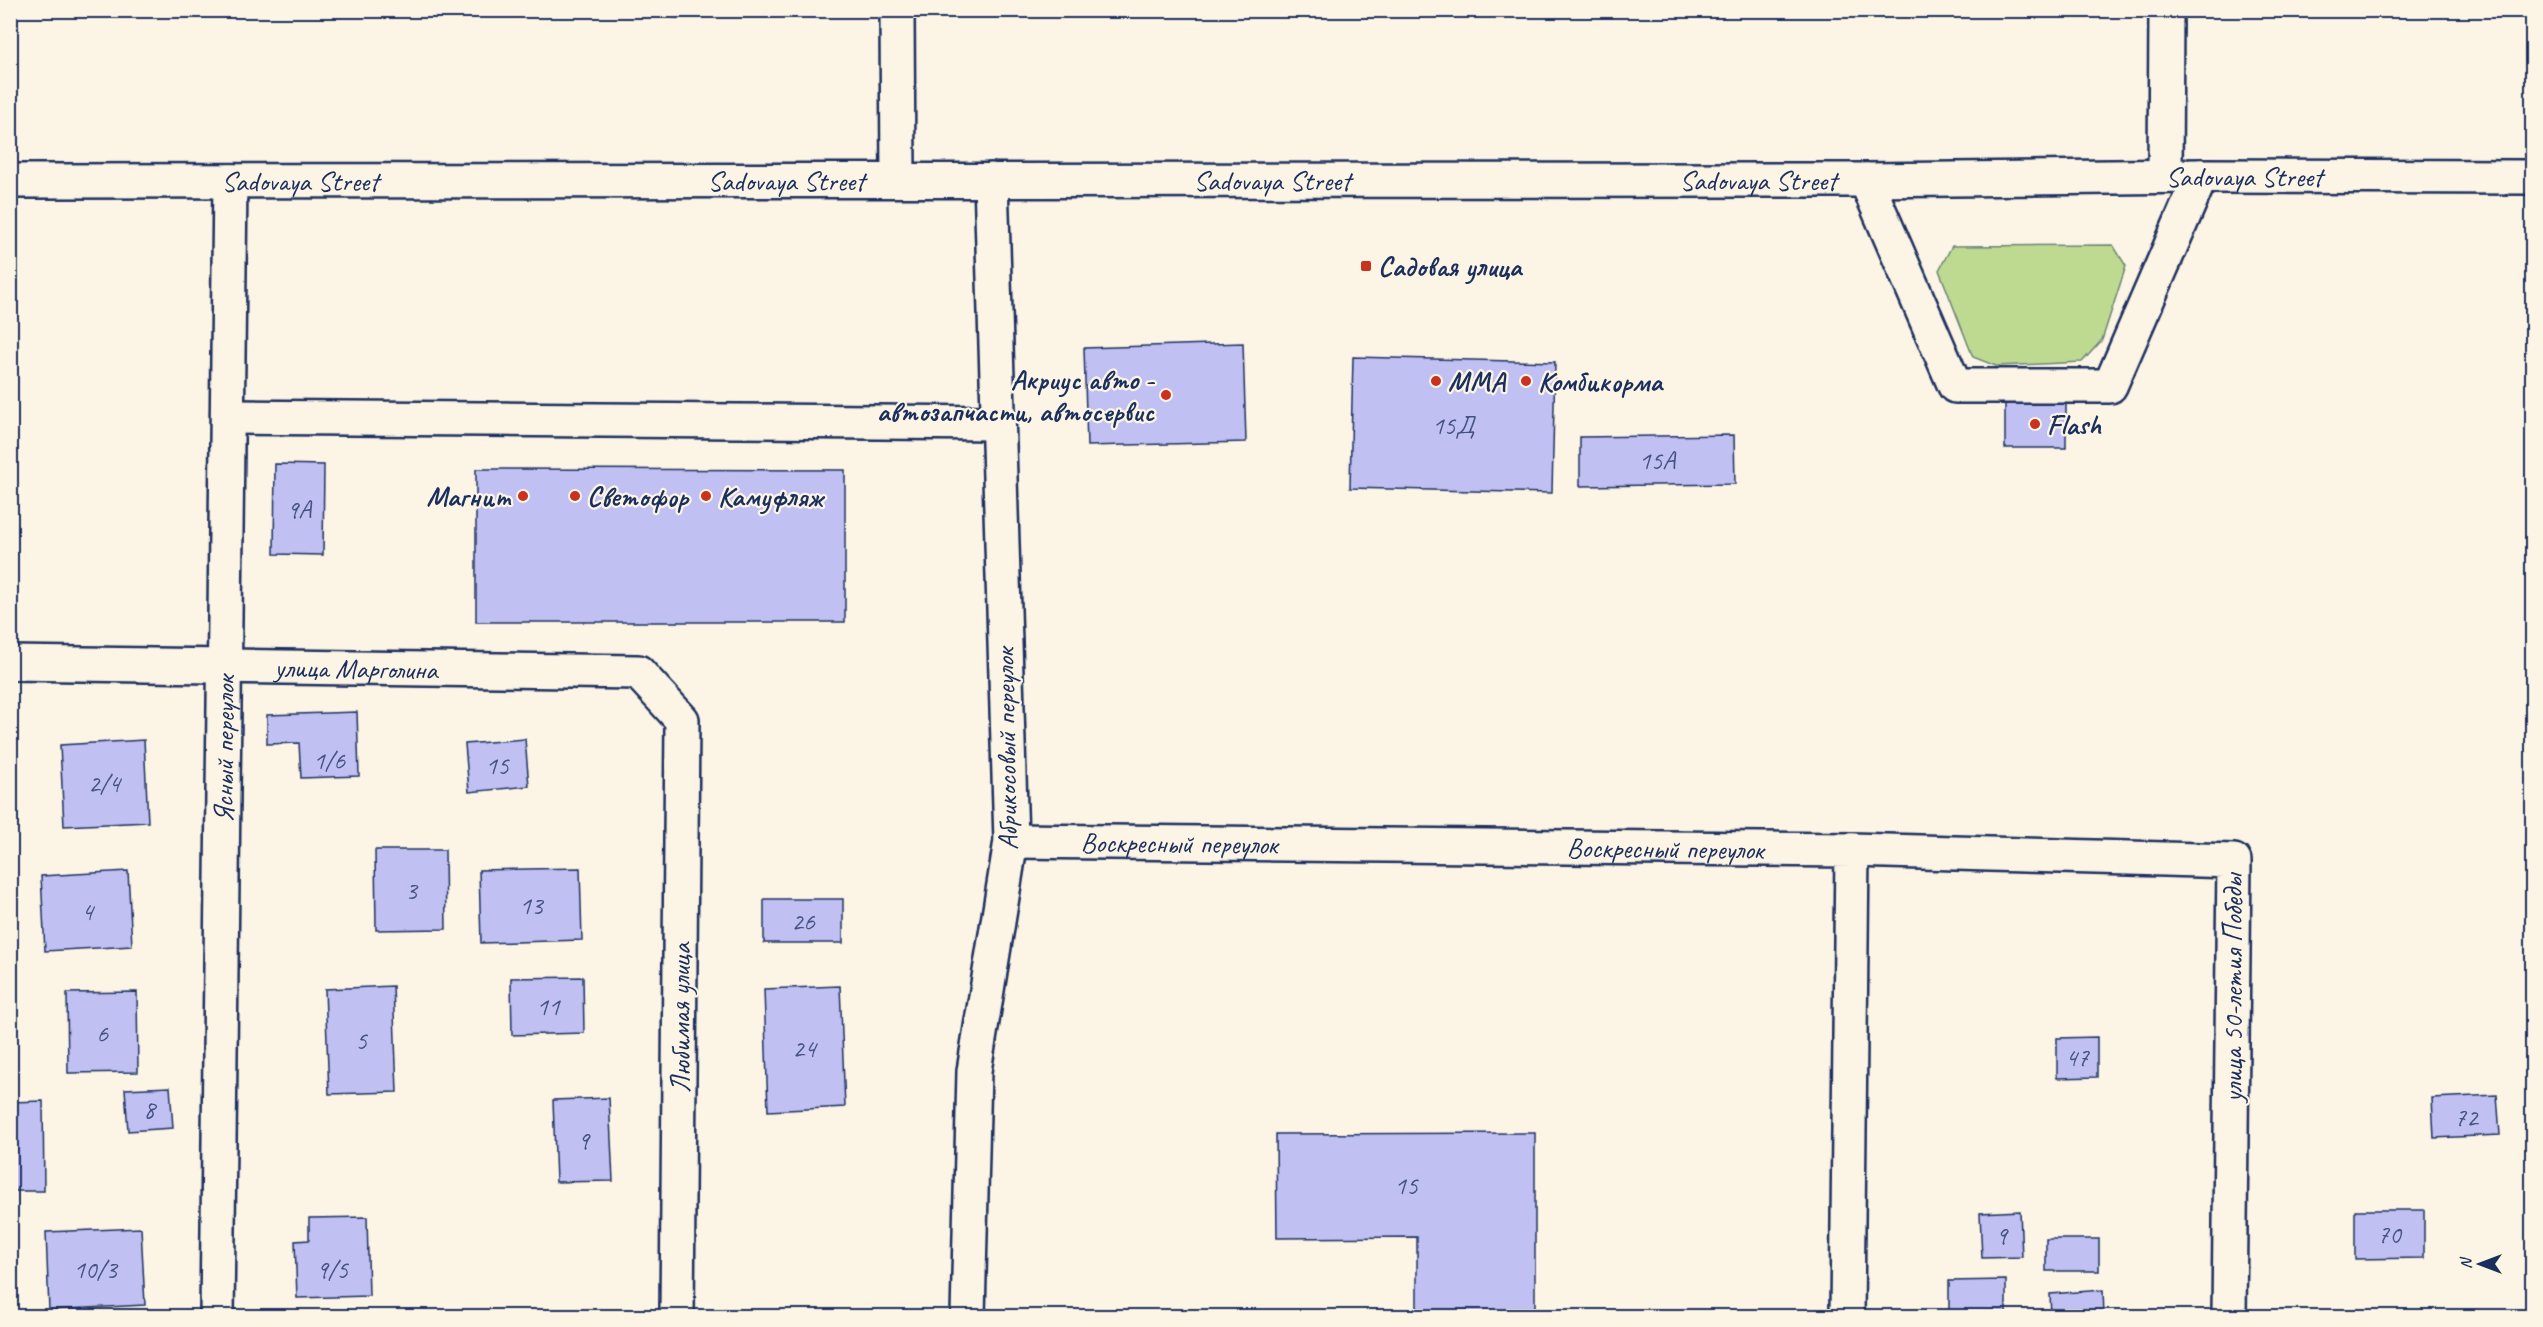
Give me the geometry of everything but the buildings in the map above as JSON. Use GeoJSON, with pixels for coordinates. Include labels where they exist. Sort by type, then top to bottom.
{"type":"FeatureCollection","features":[{"type":"Feature","properties":{"kind":"street"},"geometry":{"type":"LineString","coordinates":[[897,10],[898,180]]}},
{"type":"Feature","properties":{"kind":"street"},"geometry":{"type":"LineString","coordinates":[[2164,176],[2166,10]]}},
{"type":"Feature","properties":{"kind":"street","name":"Sadovaya Street"},"geometry":{"type":"LineString","coordinates":[[10,181],[1866,180],[2164,176],[2532,177]]}},
{"type":"Feature","properties":{"kind":"street"},"geometry":{"type":"LineString","coordinates":[[1866,180],[1955,386],[2110,386],[2200,176]]}},
{"type":"Feature","properties":{"kind":"street","name":"Абрикосовый переулок"},"geometry":{"type":"LineString","coordinates":[[968,1317],[974,1071],[1011,840],[991,180]]}},
{"type":"Feature","properties":{"kind":"street","name":"Ясный переулок"},"geometry":{"type":"LineString","coordinates":[[217,1317],[230,181]]}},
{"type":"Feature","properties":{"kind":"street"},"geometry":{"type":"LineString","coordinates":[[228,417],[998,423]]}},
{"type":"Feature","properties":{"kind":"street","name":"улица Марголина"},"geometry":{"type":"LineString","coordinates":[[10,663],[638,672],[682,720]]}},
{"type":"Feature","properties":{"kind":"street","name":"Любимая улица"},"geometry":{"type":"LineString","coordinates":[[677,1317],[682,720]]}},
{"type":"Feature","properties":{"kind":"street","name":"Воскресный переулок"},"geometry":{"type":"LineString","coordinates":[[1011,840],[1852,850]]}},
{"type":"Feature","properties":{"kind":"street"},"geometry":{"type":"LineString","coordinates":[[1847,1317],[1852,850]]}},
{"type":"Feature","properties":{"kind":"street","name":"улица 50-летия Победы"},"geometry":{"type":"LineString","coordinates":[[1852,850],[2234,861],[2229,1317]]}},
{"type":"Feature","properties":{"kind":"green space"},"geometry":{"type":"Polygon","coordinates":[[[2113,245],[2126,266],[2102,340],[2082,362],[1996,366],[1973,357],[1939,270],[1952,246],[2113,245]]]}},
{"type":"Feature","properties":{"kind":"place","name":"Садовая улица"},"geometry":{"type":"Point","coordinates":[1366,266]}},
{"type":"Feature","properties":{"kind":"place","name":"ММА"},"geometry":{"type":"Point","coordinates":[1436,381]}},
{"type":"Feature","properties":{"kind":"place","name":"Комбикорма"},"geometry":{"type":"Point","coordinates":[1526,381]}},
{"type":"Feature","properties":{"kind":"place","name":"Акриус авто - автозапчасти, автосервис"},"geometry":{"type":"Point","coordinates":[1166,395]}},
{"type":"Feature","properties":{"kind":"place","name":"Flash"},"geometry":{"type":"Point","coordinates":[2035,424]}},
{"type":"Feature","properties":{"kind":"place","name":"Магнит"},"geometry":{"type":"Point","coordinates":[523,496]}},
{"type":"Feature","properties":{"kind":"place","name":"Светофор"},"geometry":{"type":"Point","coordinates":[575,496]}},
{"type":"Feature","properties":{"kind":"place","name":"Камуфляж"},"geometry":{"type":"Point","coordinates":[706,496]}}]}
